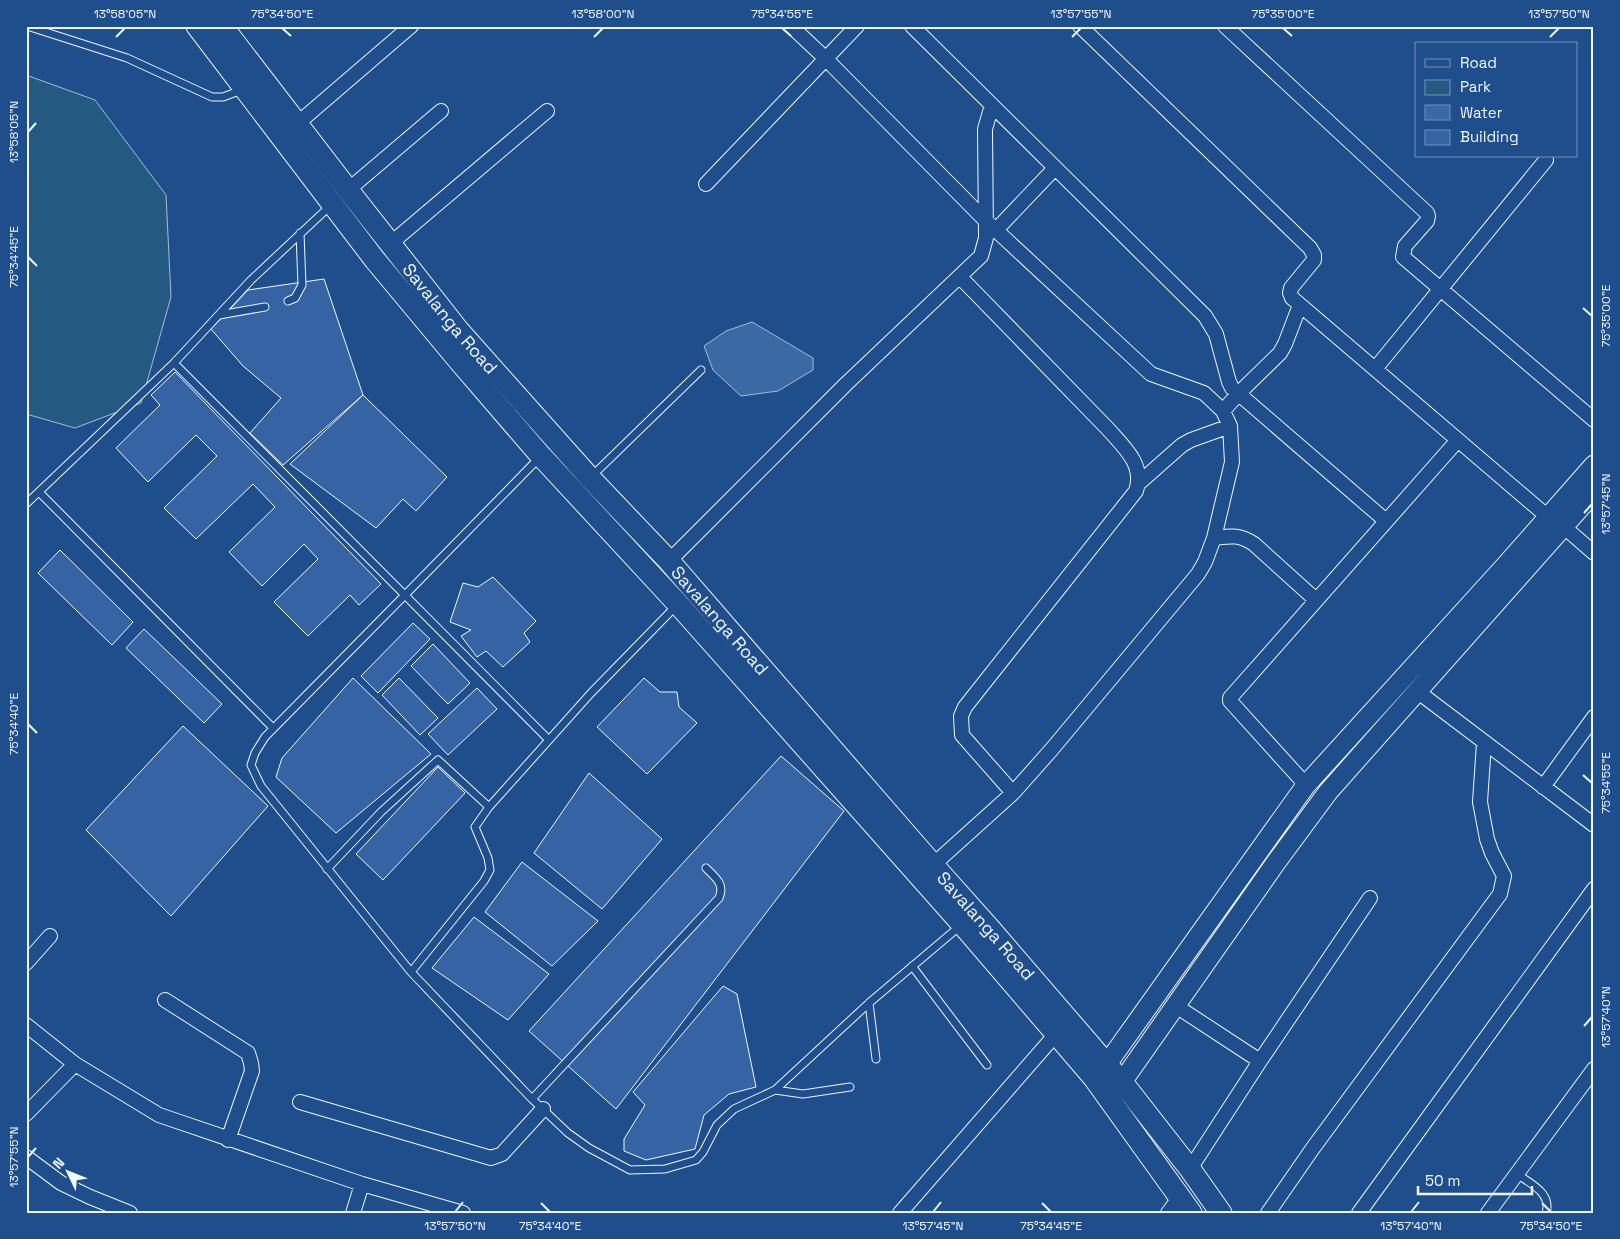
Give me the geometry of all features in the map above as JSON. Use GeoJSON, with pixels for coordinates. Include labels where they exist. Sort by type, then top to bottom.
{"type":"FeatureCollection","features":[{"type":"Feature","properties":{"kind":"main road","name":"Savalanga Road"},"geometry":{"type":"LineString","coordinates":[[197,26],[245,89],[340,197],[390,244],[549,449],[678,604],[969,918],[1100,1071],[1108,1098],[1180,1208]]}},
{"type":"Feature","properties":{"kind":"main road","name":"Savalanga Road"},"geometry":{"type":"LineString","coordinates":[[222,26],[297,124],[375,260],[460,362],[549,449],[590,478],[669,561],[933,865],[969,918],[1056,1034],[1100,1071],[1122,1082],[1221,1213]]}},
{"type":"Feature","properties":{"kind":"street"},"geometry":{"type":"LineString","coordinates":[[297,124],[411,26]]}},
{"type":"Feature","properties":{"kind":"street"},"geometry":{"type":"LineString","coordinates":[[791,26],[985,220],[1151,374],[1204,393],[1223,410],[1230,426],[1232,462],[1214,538],[1205,562],[1198,574],[1013,793],[933,865]]}},
{"type":"Feature","properties":{"kind":"street"},"geometry":{"type":"LineString","coordinates":[[706,184],[856,26]]}},
{"type":"Feature","properties":{"kind":"street"},"geometry":{"type":"LineString","coordinates":[[912,26],[1205,316],[1216,334],[1232,388],[1386,521]]}},
{"type":"Feature","properties":{"kind":"street"},"geometry":{"type":"LineString","coordinates":[[1080,26],[1310,248],[1314,255],[1314,260],[1291,288],[1292,298],[1594,554]]}},
{"type":"Feature","properties":{"kind":"street"},"geometry":{"type":"LineString","coordinates":[[1225,26],[1427,213],[1427,221],[1405,246],[1403,257],[1594,420]]}},
{"type":"Feature","properties":{"kind":"street"},"geometry":{"type":"LineString","coordinates":[[669,561],[846,384],[981,256],[986,238],[985,129],[992,105]]}},
{"type":"Feature","properties":{"kind":"street"},"geometry":{"type":"LineString","coordinates":[[340,197],[441,110]]}},
{"type":"Feature","properties":{"kind":"street"},"geometry":{"type":"LineString","coordinates":[[390,244],[547,111]]}},
{"type":"Feature","properties":{"kind":"street"},"geometry":{"type":"LineString","coordinates":[[1375,369],[1546,160]]}},
{"type":"Feature","properties":{"kind":"street"},"geometry":{"type":"LineString","coordinates":[[996,230],[1055,168]]}},
{"type":"Feature","properties":{"kind":"street"},"geometry":{"type":"LineString","coordinates":[[960,277],[1108,429],[1130,455],[1136,464],[1139,475],[1136,491],[964,706],[961,716],[962,735],[1013,793]]}},
{"type":"Feature","properties":{"kind":"street"},"geometry":{"type":"LineString","coordinates":[[1223,410],[1280,353],[1300,305]]}},
{"type":"Feature","properties":{"kind":"street"},"geometry":{"type":"LineString","coordinates":[[1139,483],[1182,445],[1230,426]]}},
{"type":"Feature","properties":{"kind":"street"},"geometry":{"type":"LineString","coordinates":[[1306,785],[1230,702],[1230,698],[1458,440]]}},
{"type":"Feature","properties":{"kind":"street"},"geometry":{"type":"LineString","coordinates":[[1108,1098],[1122,1082],[1277,861],[1328,792],[1418,691],[1556,522],[1594,464]]}},
{"type":"Feature","properties":{"kind":"street"},"geometry":{"type":"LineString","coordinates":[[1100,1071],[1306,785],[1556,522],[1594,492]]}},
{"type":"Feature","properties":{"kind":"street"},"geometry":{"type":"LineString","coordinates":[[1214,538],[1234,535],[1245,538],[1316,600]]}},
{"type":"Feature","properties":{"kind":"street"},"geometry":{"type":"LineString","coordinates":[[1418,691],[1594,825]]}},
{"type":"Feature","properties":{"kind":"street"},"geometry":{"type":"LineString","coordinates":[[1543,787],[1594,717]]}},
{"type":"Feature","properties":{"kind":"street"},"geometry":{"type":"LineString","coordinates":[[1268,1213],[1319,1140],[1500,894],[1504,876],[1487,839],[1480,802],[1484,743]]}},
{"type":"Feature","properties":{"kind":"street"},"geometry":{"type":"LineString","coordinates":[[1359,1213],[1594,889]]}},
{"type":"Feature","properties":{"kind":"street"},"geometry":{"type":"LineString","coordinates":[[1190,1170],[1260,1061],[1370,898]]}},
{"type":"Feature","properties":{"kind":"street"},"geometry":{"type":"LineString","coordinates":[[26,963],[50,936]]}},
{"type":"Feature","properties":{"kind":"street"},"geometry":{"type":"LineString","coordinates":[[165,1000],[248,1053],[252,1071],[228,1140]]}},
{"type":"Feature","properties":{"kind":"street"},"geometry":{"type":"LineString","coordinates":[[1176,1006],[1260,1061]]}},
{"type":"Feature","properties":{"kind":"street"},"geometry":{"type":"LineString","coordinates":[[26,1025],[75,1064],[159,1116],[362,1184],[463,1213]]}},
{"type":"Feature","properties":{"kind":"street"},"geometry":{"type":"LineString","coordinates":[[900,1213],[1056,1034]]}},
{"type":"Feature","properties":{"kind":"street"},"geometry":{"type":"LineString","coordinates":[[26,1114],[75,1064]]}},
{"type":"Feature","properties":{"kind":"street"},"geometry":{"type":"LineString","coordinates":[[1488,1213],[1594,1069]]}},
{"type":"Feature","properties":{"kind":"street"},"geometry":{"type":"LineString","coordinates":[[300,1102],[491,1158],[502,1154],[543,1109]]}},
{"type":"Feature","properties":{"kind":"street"},"geometry":{"type":"LineString","coordinates":[[26,1157],[62,1183],[112,1209],[130,1213]]}},
{"type":"Feature","properties":{"kind":"street"},"geometry":{"type":"LineString","coordinates":[[353,1213],[362,1184]]}},
{"type":"Feature","properties":{"kind":"lane"},"geometry":{"type":"LineString","coordinates":[[27,26],[127,58],[212,97],[223,97],[245,89]]}},
{"type":"Feature","properties":{"kind":"lane"},"geometry":{"type":"LineString","coordinates":[[26,504],[174,363],[251,280],[340,197]]}},
{"type":"Feature","properties":{"kind":"lane"},"geometry":{"type":"LineString","coordinates":[[288,301],[294,298],[302,285],[300,233]]}},
{"type":"Feature","properties":{"kind":"lane"},"geometry":{"type":"LineString","coordinates":[[219,316],[265,307]]}},
{"type":"Feature","properties":{"kind":"lane"},"geometry":{"type":"LineString","coordinates":[[174,363],[549,740]]}},
{"type":"Feature","properties":{"kind":"lane"},"geometry":{"type":"LineString","coordinates":[[590,478],[701,370]]}},
{"type":"Feature","properties":{"kind":"lane"},"geometry":{"type":"LineString","coordinates":[[549,449],[273,728],[255,753],[251,765],[261,786],[411,972],[532,1099],[568,1133],[589,1148],[630,1170],[665,1168],[696,1160],[703,1152],[717,1125],[734,1109],[775,1090],[869,1002],[969,918]]}},
{"type":"Feature","properties":{"kind":"lane"},"geometry":{"type":"LineString","coordinates":[[39,492],[273,728]]}},
{"type":"Feature","properties":{"kind":"lane"},"geometry":{"type":"LineString","coordinates":[[411,972],[484,881],[490,870],[488,858],[475,827],[489,807],[591,693],[678,604]]}},
{"type":"Feature","properties":{"kind":"lane"},"geometry":{"type":"LineString","coordinates":[[327,869],[382,812],[438,760],[489,807]]}},
{"type":"Feature","properties":{"kind":"lane"},"geometry":{"type":"LineString","coordinates":[[532,1099],[718,898],[722,891],[721,883],[706,868]]}},
{"type":"Feature","properties":{"kind":"lane"},"geometry":{"type":"LineString","coordinates":[[912,966],[987,1064]]}},
{"type":"Feature","properties":{"kind":"lane"},"geometry":{"type":"LineString","coordinates":[[869,1002],[876,1059]]}},
{"type":"Feature","properties":{"kind":"lane"},"geometry":{"type":"LineString","coordinates":[[775,1090],[803,1094],[850,1087]]}},
{"type":"Feature","properties":{"kind":"lane"},"geometry":{"type":"LineString","coordinates":[[1517,1174],[1544,1193],[1548,1208],[1546,1213]]}},
{"type":"Feature","properties":{"kind":"green space"},"geometry":{"type":"Polygon","coordinates":[[[26,75],[95,100],[166,195],[171,297],[141,403],[75,428],[26,414],[26,75]]]}},
{"type":"Feature","properties":{"kind":"water"},"geometry":{"type":"Polygon","coordinates":[[[752,322],[813,358],[813,370],[778,391],[741,396],[713,370],[704,346],[726,331],[752,322]]]}},
{"type":"Feature","properties":{"kind":"building"},"geometry":{"type":"Polygon","coordinates":[[[324,279],[363,395],[283,465],[250,433],[281,398],[243,366],[211,329],[248,290],[324,279]]]}},
{"type":"Feature","properties":{"kind":"building"},"geometry":{"type":"Polygon","coordinates":[[[175,372],[381,584],[359,605],[350,595],[308,636],[274,602],[318,559],[304,544],[262,586],[229,552],[275,507],[253,484],[196,539],[164,508],[217,456],[196,435],[148,482],[116,448],[160,405],[151,395],[175,372]]]}},
{"type":"Feature","properties":{"kind":"building"},"geometry":{"type":"Polygon","coordinates":[[[363,395],[447,477],[416,511],[403,499],[376,528],[290,464],[363,395]]]}},
{"type":"Feature","properties":{"kind":"building"},"geometry":{"type":"Polygon","coordinates":[[[60,550],[133,622],[112,645],[38,573],[60,550]]]}},
{"type":"Feature","properties":{"kind":"building"},"geometry":{"type":"Polygon","coordinates":[[[493,577],[536,621],[524,633],[530,642],[503,667],[486,651],[477,657],[461,636],[471,630],[450,622],[463,583],[478,587],[493,577]]]}},
{"type":"Feature","properties":{"kind":"building"},"geometry":{"type":"Polygon","coordinates":[[[413,623],[430,639],[378,693],[361,676],[413,623]]]}},
{"type":"Feature","properties":{"kind":"building"},"geometry":{"type":"Polygon","coordinates":[[[144,629],[222,704],[204,723],[126,648],[144,629]]]}},
{"type":"Feature","properties":{"kind":"building"},"geometry":{"type":"Polygon","coordinates":[[[433,644],[470,683],[448,704],[411,666],[433,644]]]}},
{"type":"Feature","properties":{"kind":"building"},"geometry":{"type":"Polygon","coordinates":[[[353,678],[431,754],[336,833],[276,777],[282,758],[353,678]]]}},
{"type":"Feature","properties":{"kind":"building"},"geometry":{"type":"Polygon","coordinates":[[[399,678],[438,718],[420,735],[382,695],[399,678]]]}},
{"type":"Feature","properties":{"kind":"building"},"geometry":{"type":"Polygon","coordinates":[[[644,678],[660,692],[677,692],[679,707],[697,723],[647,774],[597,727],[644,678]]]}},
{"type":"Feature","properties":{"kind":"building"},"geometry":{"type":"Polygon","coordinates":[[[477,688],[497,709],[448,755],[428,734],[477,688]]]}},
{"type":"Feature","properties":{"kind":"building"},"geometry":{"type":"Polygon","coordinates":[[[183,726],[268,806],[171,916],[86,830],[183,726]]]}},
{"type":"Feature","properties":{"kind":"building"},"geometry":{"type":"Polygon","coordinates":[[[781,756],[844,811],[616,1109],[529,1031],[781,756]]]}},
{"type":"Feature","properties":{"kind":"building"},"geometry":{"type":"Polygon","coordinates":[[[438,767],[465,793],[383,880],[356,854],[438,767]]]}},
{"type":"Feature","properties":{"kind":"building"},"geometry":{"type":"Polygon","coordinates":[[[589,773],[662,839],[602,909],[534,853],[589,773]]]}},
{"type":"Feature","properties":{"kind":"building"},"geometry":{"type":"Polygon","coordinates":[[[522,862],[598,921],[552,966],[485,912],[522,862]]]}},
{"type":"Feature","properties":{"kind":"building"},"geometry":{"type":"Polygon","coordinates":[[[474,917],[549,974],[508,1020],[432,968],[474,917]]]}},
{"type":"Feature","properties":{"kind":"building"},"geometry":{"type":"Polygon","coordinates":[[[723,986],[737,994],[756,1087],[729,1094],[704,1115],[695,1149],[646,1160],[624,1151],[624,1139],[645,1105],[633,1092],[723,986]]]}}]}
